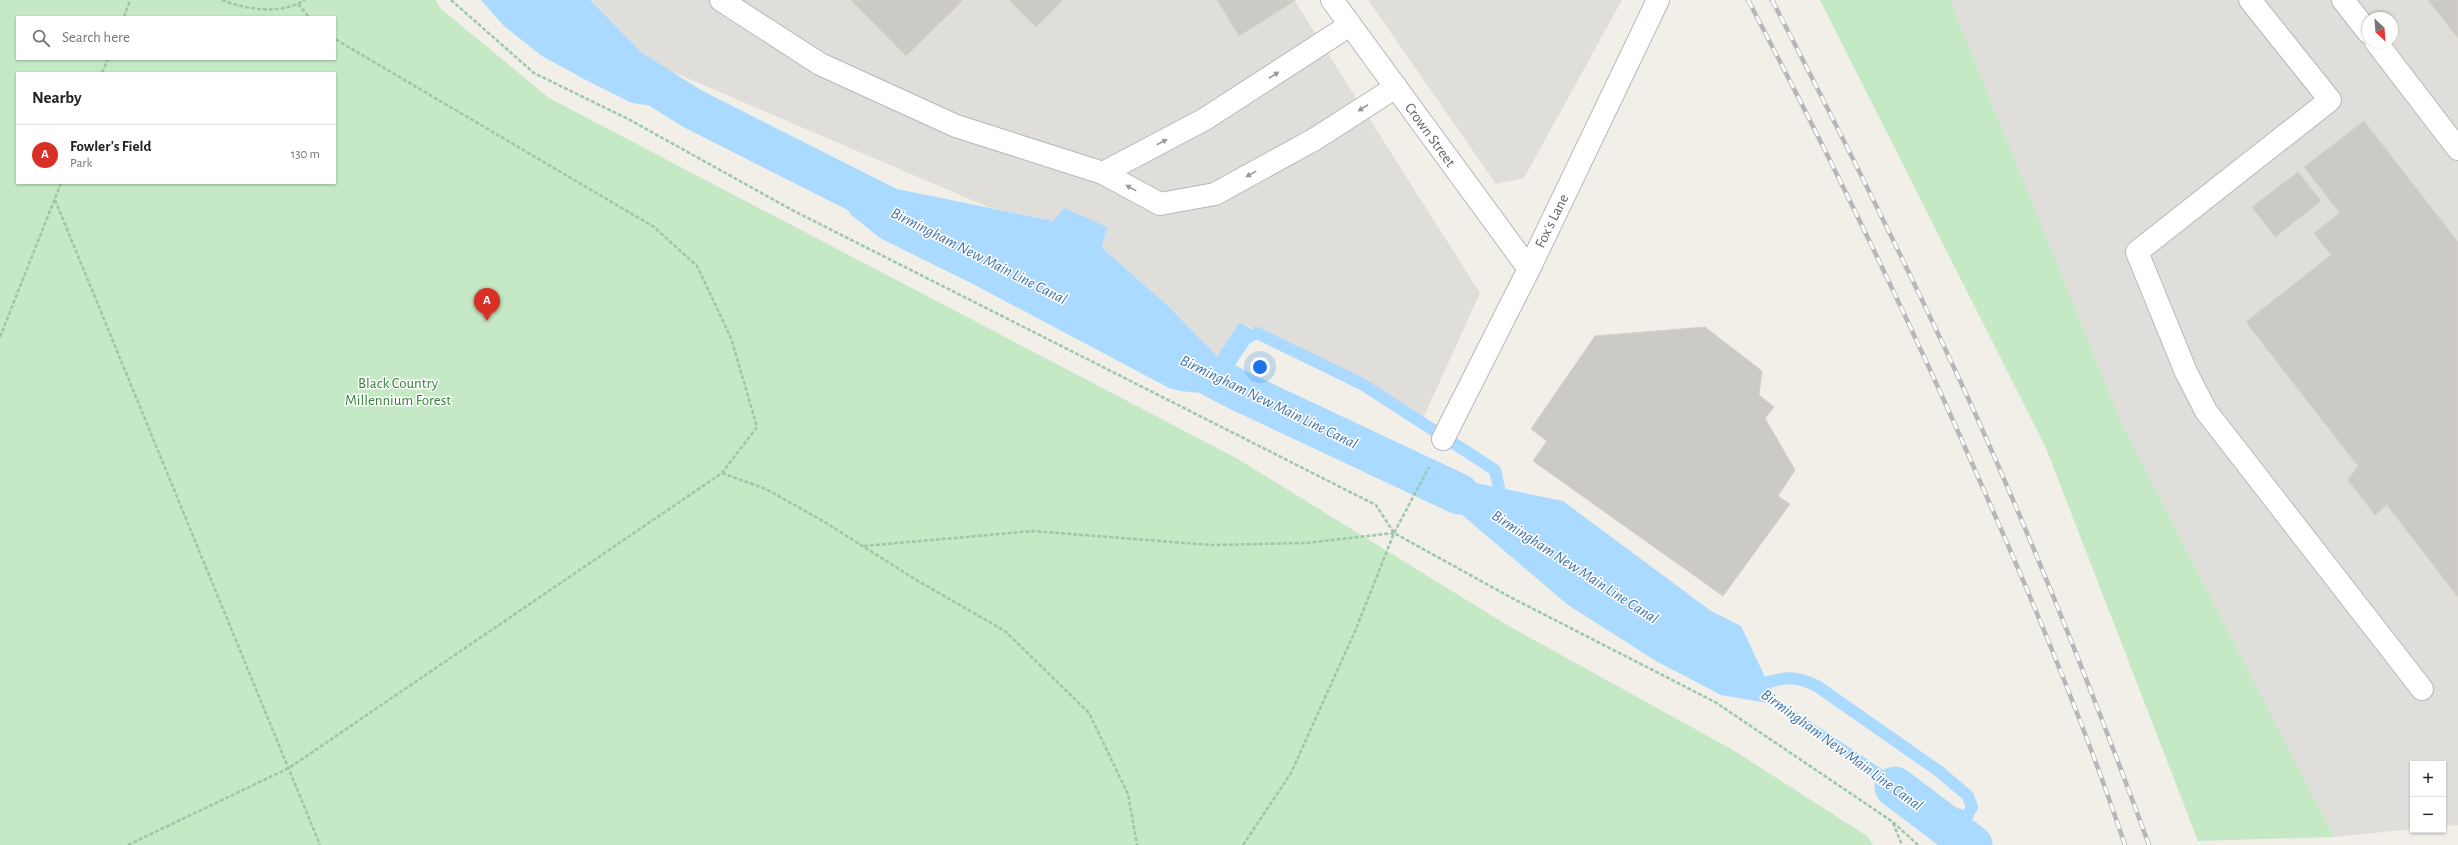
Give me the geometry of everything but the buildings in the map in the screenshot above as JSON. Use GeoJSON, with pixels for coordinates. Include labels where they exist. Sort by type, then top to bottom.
{"type":"FeatureCollection","features":[{"type":"Feature","properties":{"kind":"street"},"geometry":{"type":"LineString","coordinates":[[721,0],[820,64],[956,126],[1103,173],[1160,204],[1214,194],[1315,139],[1396,87]]}},
{"type":"Feature","properties":{"kind":"street","name":"Crown Street"},"geometry":{"type":"LineString","coordinates":[[1332,0],[1529,269]]}},
{"type":"Feature","properties":{"kind":"street","name":"Fox's Lane"},"geometry":{"type":"LineString","coordinates":[[1443,439],[1529,269],[1658,0]]}},
{"type":"Feature","properties":{"kind":"street"},"geometry":{"type":"LineString","coordinates":[[2250,0],[2330,100],[2137,252],[2186,372],[2206,411],[2422,689]]}},
{"type":"Feature","properties":{"kind":"street"},"geometry":{"type":"LineString","coordinates":[[2343,0],[2362,24]]}},
{"type":"Feature","properties":{"kind":"street"},"geometry":{"type":"LineString","coordinates":[[1103,173],[1205,119],[1350,25]]}},
{"type":"Feature","properties":{"kind":"street"},"geometry":{"type":"LineString","coordinates":[[2381,48],[2458,149]]}},
{"type":"Feature","properties":{"kind":"path"},"geometry":{"type":"LineString","coordinates":[[124,16],[130,0]]}},
{"type":"Feature","properties":{"kind":"path"},"geometry":{"type":"LineString","coordinates":[[222,0],[244,8],[271,10],[298,4],[306,0]]}},
{"type":"Feature","properties":{"kind":"path"},"geometry":{"type":"LineString","coordinates":[[451,0],[534,72],[630,120],[792,210],[1376,505],[1394,533],[1510,597],[1715,702],[1893,822],[1918,845]]}},
{"type":"Feature","properties":{"kind":"path"},"geometry":{"type":"LineString","coordinates":[[298,4],[308,16]]}},
{"type":"Feature","properties":{"kind":"path"},"geometry":{"type":"LineString","coordinates":[[128,845],[289,768],[722,473],[757,427],[731,338],[697,266],[654,227],[336,40]]}},
{"type":"Feature","properties":{"kind":"path"},"geometry":{"type":"LineString","coordinates":[[102,72],[108,60]]}},
{"type":"Feature","properties":{"kind":"path"},"geometry":{"type":"LineString","coordinates":[[0,337],[61,184]]}},
{"type":"Feature","properties":{"kind":"path"},"geometry":{"type":"LineString","coordinates":[[55,200],[320,845]]}},
{"type":"Feature","properties":{"kind":"path"},"geometry":{"type":"LineString","coordinates":[[1243,845],[1291,773],[1356,629],[1394,533],[1443,439]]}},
{"type":"Feature","properties":{"kind":"path"},"geometry":{"type":"LineString","coordinates":[[722,473],[766,489],[824,521],[918,581],[1005,631],[1089,713],[1128,794],[1137,845]]}},
{"type":"Feature","properties":{"kind":"path"},"geometry":{"type":"LineString","coordinates":[[863,546],[1033,531],[1211,545],[1306,543],[1394,533]]}},
{"type":"Feature","properties":{"kind":"path"},"geometry":{"type":"LineString","coordinates":[[1893,822],[1902,845]]}},
{"type":"Feature","properties":{"kind":"shaded area"},"geometry":{"type":"Polygon","coordinates":[[[590,0],[1294,0],[1480,293],[1421,423],[1362,384],[1240,322],[1217,356],[1167,305],[1102,248],[1107,227],[1053,221],[988,207],[652,63],[590,0]]]}},
{"type":"Feature","properties":{"kind":"shaded area"},"geometry":{"type":"Polygon","coordinates":[[[1368,0],[1622,0],[1524,178],[1496,184],[1368,0]]]}},
{"type":"Feature","properties":{"kind":"shaded area"},"geometry":{"type":"Polygon","coordinates":[[[1950,0],[2458,0],[2458,825],[2446,826],[2446,761],[2410,761],[2410,829],[2334,837],[2123,426],[1950,0]]]}},
{"type":"Feature","properties":{"kind":"green space","name":"Black Country Millennium Forest"},"geometry":{"type":"Polygon","coordinates":[[[0,0],[436,0],[440,8],[549,98],[1238,459],[1507,625],[1733,750],[1867,836],[1873,845],[0,845],[0,0]]]}},
{"type":"Feature","properties":{"kind":"green space"},"geometry":{"type":"Polygon","coordinates":[[[1820,0],[1950,0],[2123,426],[2334,837],[2198,841],[2046,448],[1820,0]]]}},
{"type":"Feature","properties":{"kind":"water"},"geometry":{"type":"Polygon","coordinates":[[[481,0],[590,0],[652,63],[682,103],[668,108],[632,103],[584,79],[542,56],[504,26],[481,0]]]}},
{"type":"Feature","properties":{"kind":"water"},"geometry":{"type":"Polygon","coordinates":[[[837,181],[887,187],[1053,221],[1064,208],[1107,227],[1102,248],[1167,305],[1217,356],[1240,322],[1257,333],[1228,375],[1227,384],[1220,388],[1206,392],[1191,392],[1169,388],[973,284],[880,238],[850,214],[837,181]]]}},
{"type":"Feature","properties":{"kind":"water"},"geometry":{"type":"Polygon","coordinates":[[[1408,469],[1563,501],[1711,611],[1741,626],[1775,698],[1936,805],[1955,807],[1975,814],[1926,823],[1913,806],[1773,704],[1721,695],[1656,661],[1568,605],[1408,469]]]}},
{"type":"Feature","properties":{"kind":"pier"},"geometry":{"type":"Polygon","coordinates":[[[1408,467],[1436,473],[1427,489],[1406,471],[1408,467]]]}},
{"type":"Feature","properties":{"kind":"waterway","name":"Birmingham New Main Line Canal"},"geometry":{"type":"LineString","coordinates":[[634,72],[693,109],[887,207]]}},
{"type":"Feature","properties":{"kind":"waterway"},"geometry":{"type":"LineString","coordinates":[[1243,340],[1257,333],[1362,384],[1495,470],[1499,488],[1499,505]]}},
{"type":"Feature","properties":{"kind":"waterway","name":"Birmingham New Main Line Canal"},"geometry":{"type":"LineString","coordinates":[[1177,358],[1238,390],[1459,494]]}},
{"type":"Feature","properties":{"kind":"waterway"},"geometry":{"type":"LineString","coordinates":[[1753,686],[1785,678],[1792,678],[1817,686],[1940,772],[1968,796],[1972,807],[1958,833]]}},
{"type":"Feature","properties":{"kind":"waterway","name":"Birmingham New Main Line Canal"},"geometry":{"type":"LineString","coordinates":[[1895,787],[1972,845]]}},
{"type":"Feature","properties":{"kind":"railway"},"geometry":{"type":"LineString","coordinates":[[1748,0],[1872,245],[1958,432],[2024,581],[2060,668],[2094,756],[2125,845]]}},
{"type":"Feature","properties":{"kind":"railway"},"geometry":{"type":"LineString","coordinates":[[1772,0],[1826,104],[1878,210],[1979,422],[2068,632],[2149,845]]}},
{"type":"Feature","properties":{"kind":"place","name":"Fowler's Field"},"geometry":{"type":"Point","coordinates":[487,321]}}]}
